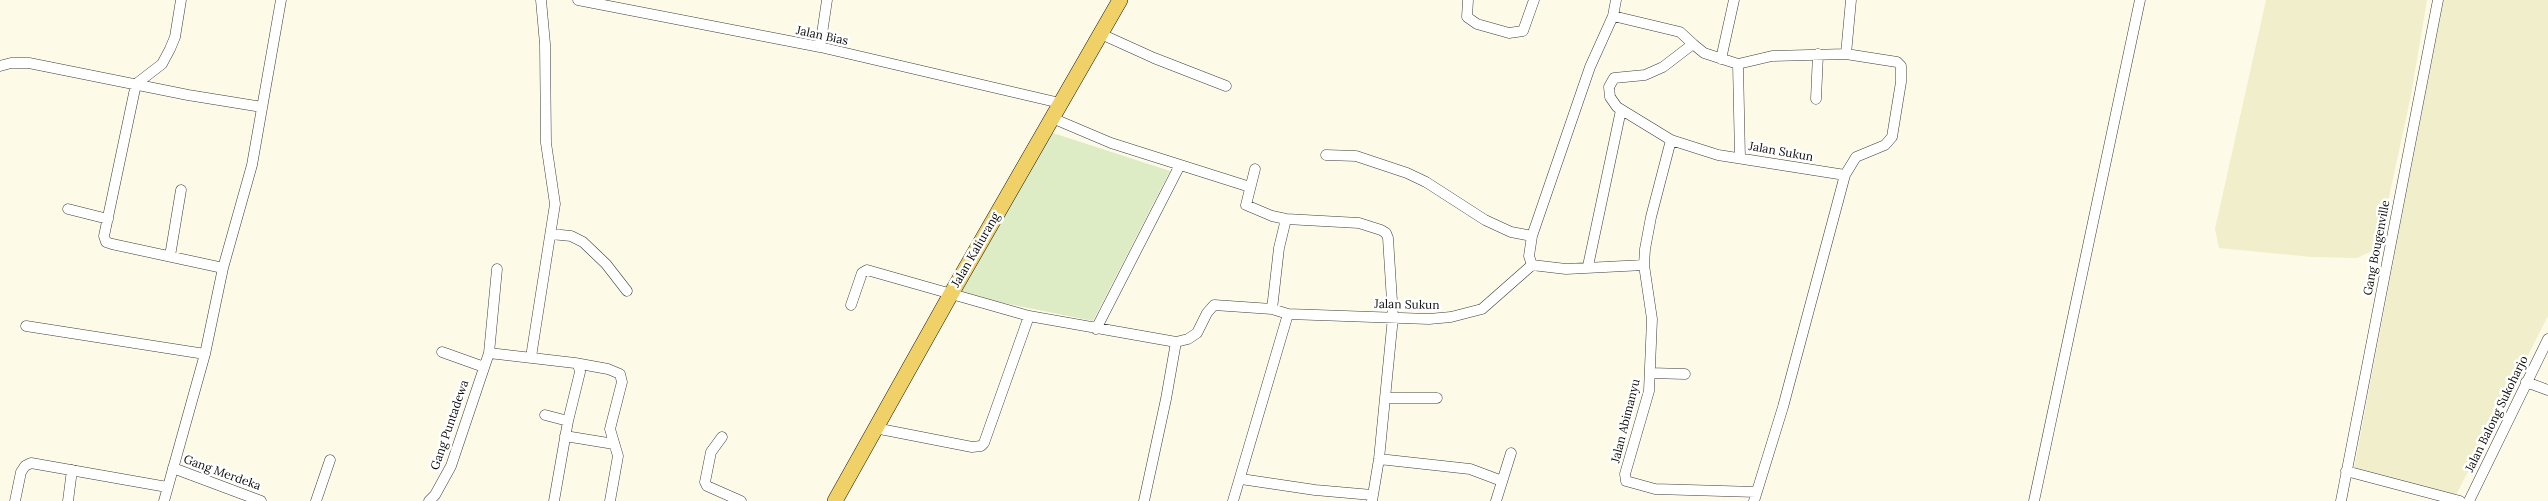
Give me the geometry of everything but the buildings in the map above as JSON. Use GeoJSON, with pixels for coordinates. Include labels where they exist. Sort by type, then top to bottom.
{"type":"FeatureCollection","features":[{"type":"Feature","properties":{"kind":"main road","name":"Jalan Kaliurang"},"geometry":{"type":"LineString","coordinates":[[835,501],[951,293],[1120,0]]}},
{"type":"Feature","properties":{"kind":"street"},"geometry":{"type":"LineString","coordinates":[[181,0],[175,37],[170,50],[162,64],[136,84],[104,236],[106,242],[223,268]]}},
{"type":"Feature","properties":{"kind":"street"},"geometry":{"type":"LineString","coordinates":[[164,501],[205,354],[223,268],[252,165],[281,0]]}},
{"type":"Feature","properties":{"kind":"street"},"geometry":{"type":"LineString","coordinates":[[531,357],[555,204],[546,149],[545,44],[541,0]]}},
{"type":"Feature","properties":{"kind":"street","name":"Jalan Bias"},"geometry":{"type":"LineString","coordinates":[[578,0],[820,47],[1060,103]]}},
{"type":"Feature","properties":{"kind":"street"},"geometry":{"type":"LineString","coordinates":[[820,47],[827,0]]}},
{"type":"Feature","properties":{"kind":"street"},"geometry":{"type":"LineString","coordinates":[[1468,0],[1467,16],[1477,24],[1509,33],[1523,31],[1534,0]]}},
{"type":"Feature","properties":{"kind":"street"},"geometry":{"type":"LineString","coordinates":[[1616,0],[1613,16],[1590,67],[1532,236],[1529,256],[1532,266],[1566,269],[1588,266],[1644,265],[1651,217],[1671,140]]}},
{"type":"Feature","properties":{"kind":"street"},"geometry":{"type":"LineString","coordinates":[[1720,59],[1734,0]]}},
{"type":"Feature","properties":{"kind":"street"},"geometry":{"type":"LineString","coordinates":[[1846,54],[1851,0]]}},
{"type":"Feature","properties":{"kind":"street"},"geometry":{"type":"LineString","coordinates":[[2034,501],[2140,0]]}},
{"type":"Feature","properties":{"kind":"street","name":"Gang Bougenville"},"geometry":{"type":"LineString","coordinates":[[2341,501],[2438,0]]}},
{"type":"Feature","properties":{"kind":"street"},"geometry":{"type":"LineString","coordinates":[[1613,16],[1680,32],[1704,52],[1738,64],[1772,56],[1846,54],[1897,62],[1902,71],[1889,142],[1856,157],[1845,175],[1783,407],[1755,497]]}},
{"type":"Feature","properties":{"kind":"street"},"geometry":{"type":"LineString","coordinates":[[1101,34],[1154,58],[1226,86]]}},
{"type":"Feature","properties":{"kind":"street"},"geometry":{"type":"LineString","coordinates":[[1588,266],[1621,110],[1610,97],[1609,87],[1614,78],[1645,75],[1664,67],[1693,44]]}},
{"type":"Feature","properties":{"kind":"street"},"geometry":{"type":"LineString","coordinates":[[1816,99],[1818,54]]}},
{"type":"Feature","properties":{"kind":"street"},"geometry":{"type":"LineString","coordinates":[[0,66],[11,63],[29,63],[262,107]]}},
{"type":"Feature","properties":{"kind":"street"},"geometry":{"type":"LineString","coordinates":[[1738,64],[1740,158]]}},
{"type":"Feature","properties":{"kind":"street","name":"Jalan Sukun"},"geometry":{"type":"LineString","coordinates":[[1621,110],[1671,140],[1718,155],[1845,175]]}},
{"type":"Feature","properties":{"kind":"street"},"geometry":{"type":"LineString","coordinates":[[1052,118],[1111,143],[1250,187]]}},
{"type":"Feature","properties":{"kind":"street"},"geometry":{"type":"LineString","coordinates":[[1326,154],[1356,156],[1398,169],[1426,182],[1485,220],[1510,232],[1532,236]]}},
{"type":"Feature","properties":{"kind":"street"},"geometry":{"type":"LineString","coordinates":[[1096,329],[1180,165]]}},
{"type":"Feature","properties":{"kind":"street"},"geometry":{"type":"LineString","coordinates":[[1241,479],[1372,498],[1379,459],[1393,317],[1386,233],[1360,224],[1286,219],[1272,216],[1246,205],[1255,169]]}},
{"type":"Feature","properties":{"kind":"street"},"geometry":{"type":"LineString","coordinates":[[170,256],[181,190]]}},
{"type":"Feature","properties":{"kind":"street"},"geometry":{"type":"LineString","coordinates":[[68,209],[108,219]]}},
{"type":"Feature","properties":{"kind":"street"},"geometry":{"type":"LineString","coordinates":[[1272,308],[1279,248],[1286,219]]}},
{"type":"Feature","properties":{"kind":"street"},"geometry":{"type":"LineString","coordinates":[[551,234],[570,236],[583,242],[606,264],[627,291]]}},
{"type":"Feature","properties":{"kind":"street","name":"Jalan Abimanyu"},"geometry":{"type":"LineString","coordinates":[[1644,265],[1652,319],[1649,391],[1626,474],[1626,481],[1655,490],[1755,497]]}},
{"type":"Feature","properties":{"kind":"street","name":"Jalan Sukun"},"geometry":{"type":"LineString","coordinates":[[1176,342],[1188,339],[1196,333],[1207,312],[1214,305],[1272,308],[1288,314],[1428,319],[1451,317],[1482,309],[1532,266]]}},
{"type":"Feature","properties":{"kind":"street","name":"Gang Puntadewa"},"geometry":{"type":"LineString","coordinates":[[428,501],[435,495],[451,466],[489,353],[497,269]]}},
{"type":"Feature","properties":{"kind":"street"},"geometry":{"type":"LineString","coordinates":[[851,305],[862,273],[867,270],[1029,316],[1176,342],[1144,501]]}},
{"type":"Feature","properties":{"kind":"street"},"geometry":{"type":"LineString","coordinates":[[1233,501],[1288,314]]}},
{"type":"Feature","properties":{"kind":"street"},"geometry":{"type":"LineString","coordinates":[[875,428],[977,448],[984,443],[1029,316]]}},
{"type":"Feature","properties":{"kind":"street"},"geometry":{"type":"LineString","coordinates":[[26,326],[205,354]]}},
{"type":"Feature","properties":{"kind":"street","name":"Jalan Balong Sukoharjo"},"geometry":{"type":"LineString","coordinates":[[2469,501],[2526,382],[2547,344]]}},
{"type":"Feature","properties":{"kind":"street"},"geometry":{"type":"LineString","coordinates":[[442,352],[484,368]]}},
{"type":"Feature","properties":{"kind":"street"},"geometry":{"type":"LineString","coordinates":[[489,353],[608,368],[622,377],[610,429],[618,456],[610,501]]}},
{"type":"Feature","properties":{"kind":"street"},"geometry":{"type":"LineString","coordinates":[[554,501],[568,421],[580,372],[578,364]]}},
{"type":"Feature","properties":{"kind":"street"},"geometry":{"type":"LineString","coordinates":[[1650,373],[1685,374]]}},
{"type":"Feature","properties":{"kind":"street"},"geometry":{"type":"LineString","coordinates":[[2526,382],[2548,390]]}},
{"type":"Feature","properties":{"kind":"street"},"geometry":{"type":"LineString","coordinates":[[1386,398],[1437,398]]}},
{"type":"Feature","properties":{"kind":"street"},"geometry":{"type":"LineString","coordinates":[[545,415],[568,421]]}},
{"type":"Feature","properties":{"kind":"street"},"geometry":{"type":"LineString","coordinates":[[565,436],[614,444]]}},
{"type":"Feature","properties":{"kind":"street"},"geometry":{"type":"LineString","coordinates":[[722,437],[711,452],[704,482],[707,486],[741,501]]}},
{"type":"Feature","properties":{"kind":"street"},"geometry":{"type":"LineString","coordinates":[[1496,501],[1511,454]]}},
{"type":"Feature","properties":{"kind":"street"},"geometry":{"type":"LineString","coordinates":[[1379,459],[1470,470],[1502,481]]}},
{"type":"Feature","properties":{"kind":"street"},"geometry":{"type":"LineString","coordinates":[[316,501],[330,460]]}},
{"type":"Feature","properties":{"kind":"street"},"geometry":{"type":"LineString","coordinates":[[15,501],[21,472],[27,464],[167,487]]}},
{"type":"Feature","properties":{"kind":"street","name":"Gang Merdeka"},"geometry":{"type":"LineString","coordinates":[[173,468],[261,501]]}},
{"type":"Feature","properties":{"kind":"street"},"geometry":{"type":"LineString","coordinates":[[68,501],[72,470]]}},
{"type":"Feature","properties":{"kind":"street"},"geometry":{"type":"LineString","coordinates":[[2346,471],[2460,501]]}},
{"type":"Feature","properties":{"kind":"shaded area"},"geometry":{"type":"Polygon","coordinates":[[[2266,0],[2427,0],[2411,95],[2378,248],[2357,258],[2312,257],[2219,248],[2215,229],[2266,0]]]}},
{"type":"Feature","properties":{"kind":"shaded area"},"geometry":{"type":"Polygon","coordinates":[[[2443,0],[2548,0],[2548,316],[2456,495],[2354,469],[2443,0]]]}},
{"type":"Feature","properties":{"kind":"green space"},"geometry":{"type":"Polygon","coordinates":[[[1050,132],[1170,171],[1093,321],[959,294],[1050,132]]]}}]}
